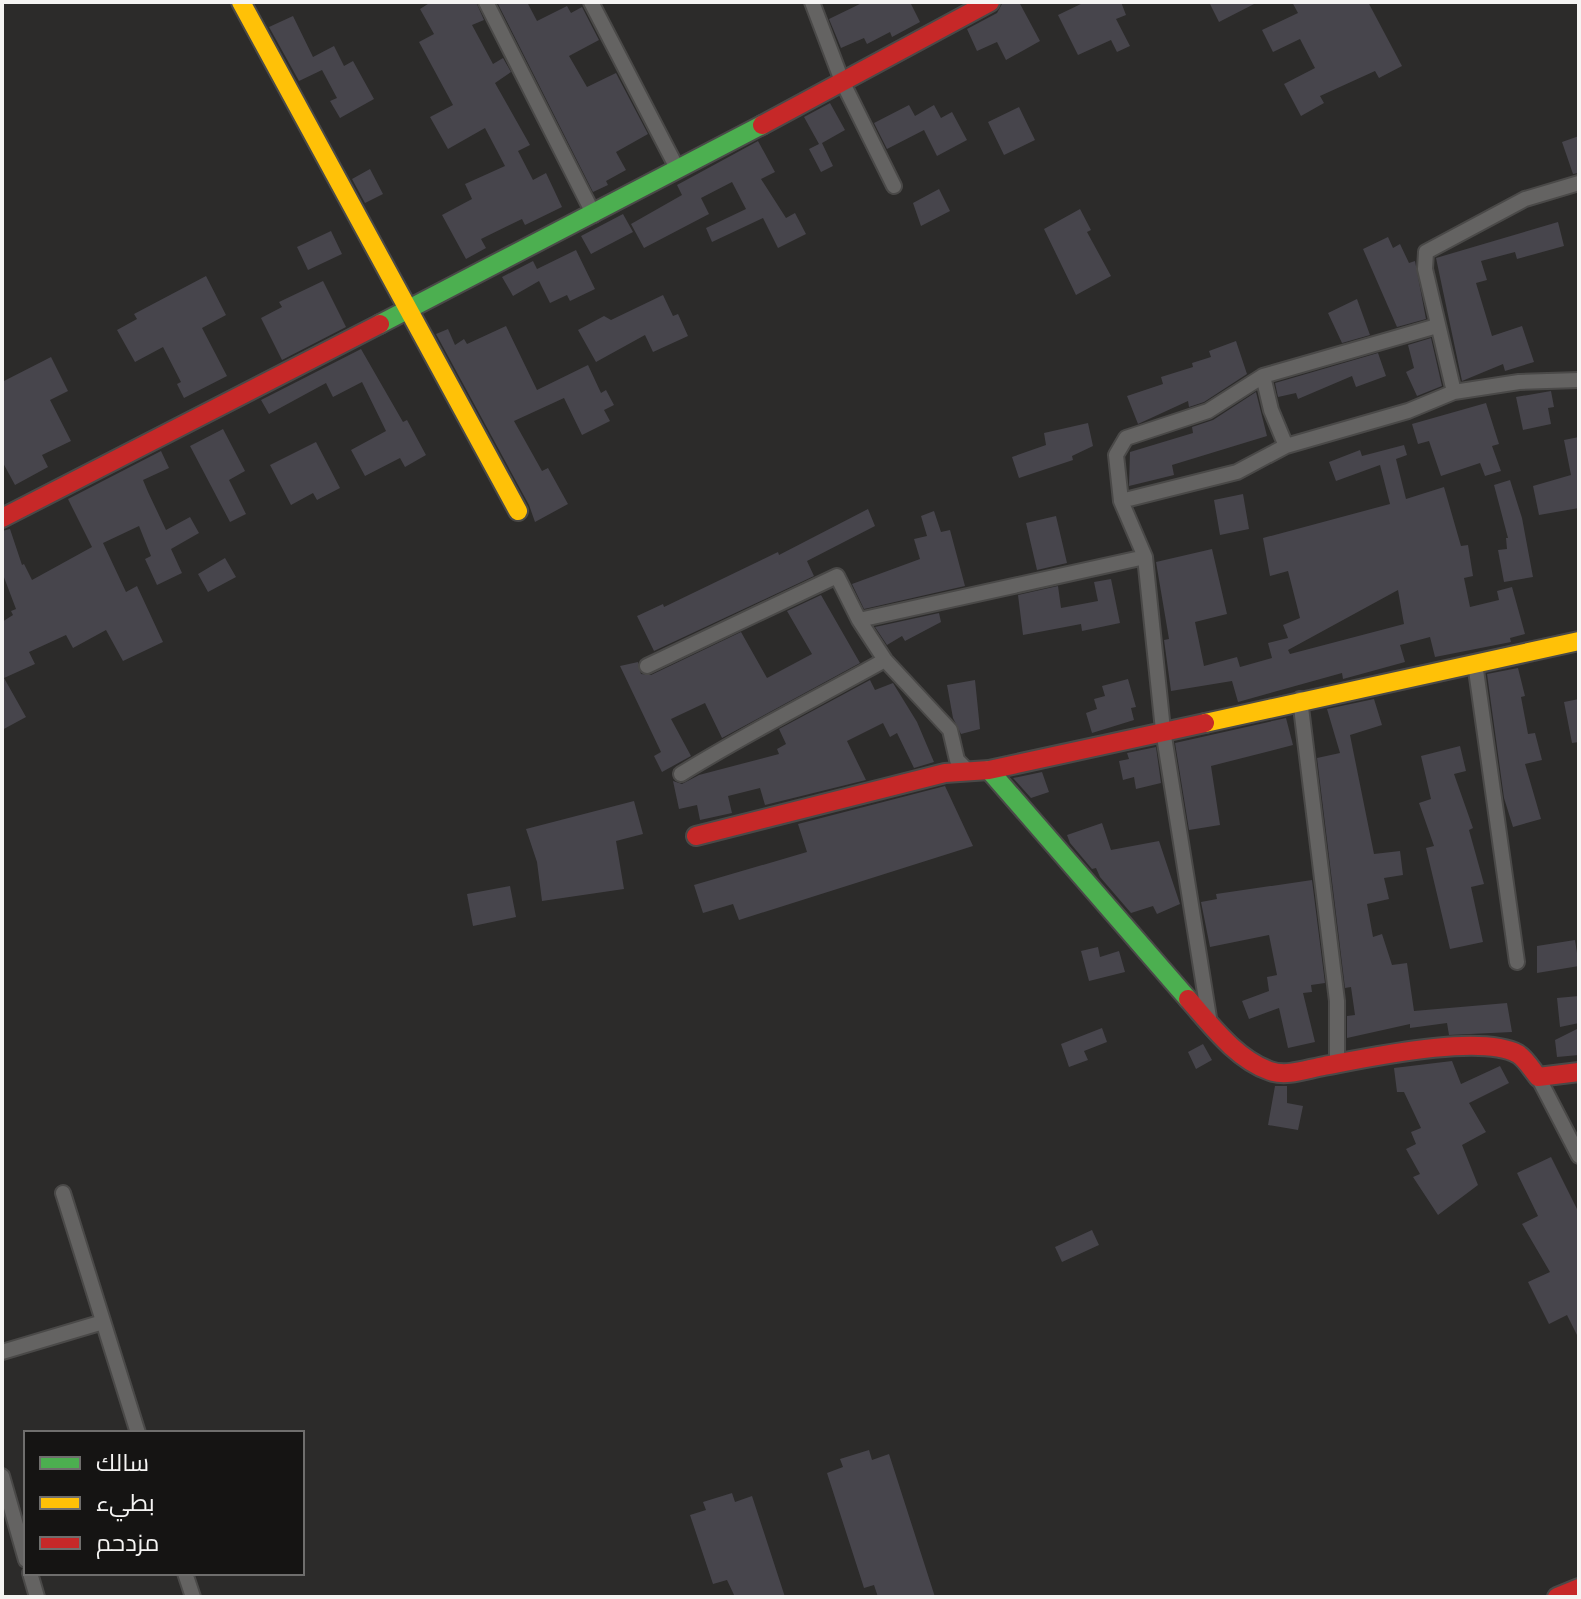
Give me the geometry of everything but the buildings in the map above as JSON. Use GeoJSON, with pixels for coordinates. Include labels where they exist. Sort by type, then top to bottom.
{"type":"FeatureCollection","features":[{"type":"Feature","properties":{"kind":"street"},"geometry":{"type":"LineString","coordinates":[[241,2],[518,511]]}},
{"type":"Feature","properties":{"kind":"street"},"geometry":{"type":"LineString","coordinates":[[486,2],[594,215]]}},
{"type":"Feature","properties":{"kind":"street"},"geometry":{"type":"LineString","coordinates":[[591,2],[677,168]]}},
{"type":"Feature","properties":{"kind":"street"},"geometry":{"type":"LineString","coordinates":[[812,2],[842,81],[894,186]]}},
{"type":"Feature","properties":{"kind":"street"},"geometry":{"type":"LineString","coordinates":[[2,518],[594,215],[990,2]]}},
{"type":"Feature","properties":{"kind":"street"},"geometry":{"type":"LineString","coordinates":[[1454,392],[1425,269],[1426,252],[1525,199],[1579,183]]}},
{"type":"Feature","properties":{"kind":"street"},"geometry":{"type":"LineString","coordinates":[[1210,1024],[1163,730],[1145,557],[1121,501],[1116,455],[1126,438],[1208,411],[1263,376],[1437,326]]}},
{"type":"Feature","properties":{"kind":"street"},"geometry":{"type":"LineString","coordinates":[[1263,376],[1271,410],[1286,446]]}},
{"type":"Feature","properties":{"kind":"street"},"geometry":{"type":"LineString","coordinates":[[1121,501],[1237,472],[1286,446],[1408,411],[1454,392],[1519,382],[1579,380]]}},
{"type":"Feature","properties":{"kind":"street"},"geometry":{"type":"LineString","coordinates":[[859,620],[1145,557]]}},
{"type":"Feature","properties":{"kind":"street"},"geometry":{"type":"LineString","coordinates":[[647,666],[837,576],[859,620],[885,660],[950,730],[957,760],[967,770]]}},
{"type":"Feature","properties":{"kind":"street"},"geometry":{"type":"LineString","coordinates":[[696,836],[967,770],[989,770],[1300,699],[1579,641]]}},
{"type":"Feature","properties":{"kind":"street"},"geometry":{"type":"LineString","coordinates":[[681,774],[736,740],[775,722],[885,660]]}},
{"type":"Feature","properties":{"kind":"street"},"geometry":{"type":"LineString","coordinates":[[1475,663],[1517,962]]}},
{"type":"Feature","properties":{"kind":"street"},"geometry":{"type":"LineString","coordinates":[[1300,699],[1337,1001],[1337,1065]]}},
{"type":"Feature","properties":{"kind":"street"},"geometry":{"type":"LineString","coordinates":[[989,770],[1210,1024],[1244,1058],[1262,1070],[1281,1074],[1435,1049],[1492,1049],[1517,1053],[1538,1077],[1579,1156]]}},
{"type":"Feature","properties":{"kind":"street"},"geometry":{"type":"LineString","coordinates":[[1538,1077],[1579,1072]]}},
{"type":"Feature","properties":{"kind":"street"},"geometry":{"type":"LineString","coordinates":[[63,1193],[137,1431]]}},
{"type":"Feature","properties":{"kind":"street"},"geometry":{"type":"LineString","coordinates":[[2,1352],[103,1322]]}},
{"type":"Feature","properties":{"kind":"street"},"geometry":{"type":"LineString","coordinates":[[2,1476],[24,1553]]}},
{"type":"Feature","properties":{"kind":"street"},"geometry":{"type":"LineString","coordinates":[[31,1575],[37,1597]]}},
{"type":"Feature","properties":{"kind":"street"},"geometry":{"type":"LineString","coordinates":[[186,1575],[193,1597]]}},
{"type":"Feature","properties":{"kind":"street"},"geometry":{"type":"LineString","coordinates":[[1557,1597],[1579,1588]]}},
{"type":"Feature","properties":{"kind":"traffic: fast"},"geometry":{"type":"LineString","coordinates":[[380,324],[762,125]]}},
{"type":"Feature","properties":{"kind":"traffic: fast"},"geometry":{"type":"LineString","coordinates":[[989,770],[1188,999]]}},
{"type":"Feature","properties":{"kind":"traffic: slow"},"geometry":{"type":"LineString","coordinates":[[241,2],[518,511]]}},
{"type":"Feature","properties":{"kind":"traffic: slow"},"geometry":{"type":"LineString","coordinates":[[1205,723],[1579,641]]}},
{"type":"Feature","properties":{"kind":"traffic: jam"},"geometry":{"type":"LineString","coordinates":[[762,125],[990,2]]}},
{"type":"Feature","properties":{"kind":"traffic: jam"},"geometry":{"type":"LineString","coordinates":[[2,518],[380,324]]}},
{"type":"Feature","properties":{"kind":"traffic: jam"},"geometry":{"type":"LineString","coordinates":[[696,836],[945,773],[989,770],[1205,723]]}},
{"type":"Feature","properties":{"kind":"traffic: jam"},"geometry":{"type":"LineString","coordinates":[[1188,999],[1235,1050],[1258,1066],[1277,1073],[1451,1046],[1501,1048],[1518,1054],[1538,1077],[1579,1072]]}},
{"type":"Feature","properties":{"kind":"traffic: jam"},"geometry":{"type":"LineString","coordinates":[[1557,1597],[1579,1588]]}}]}
